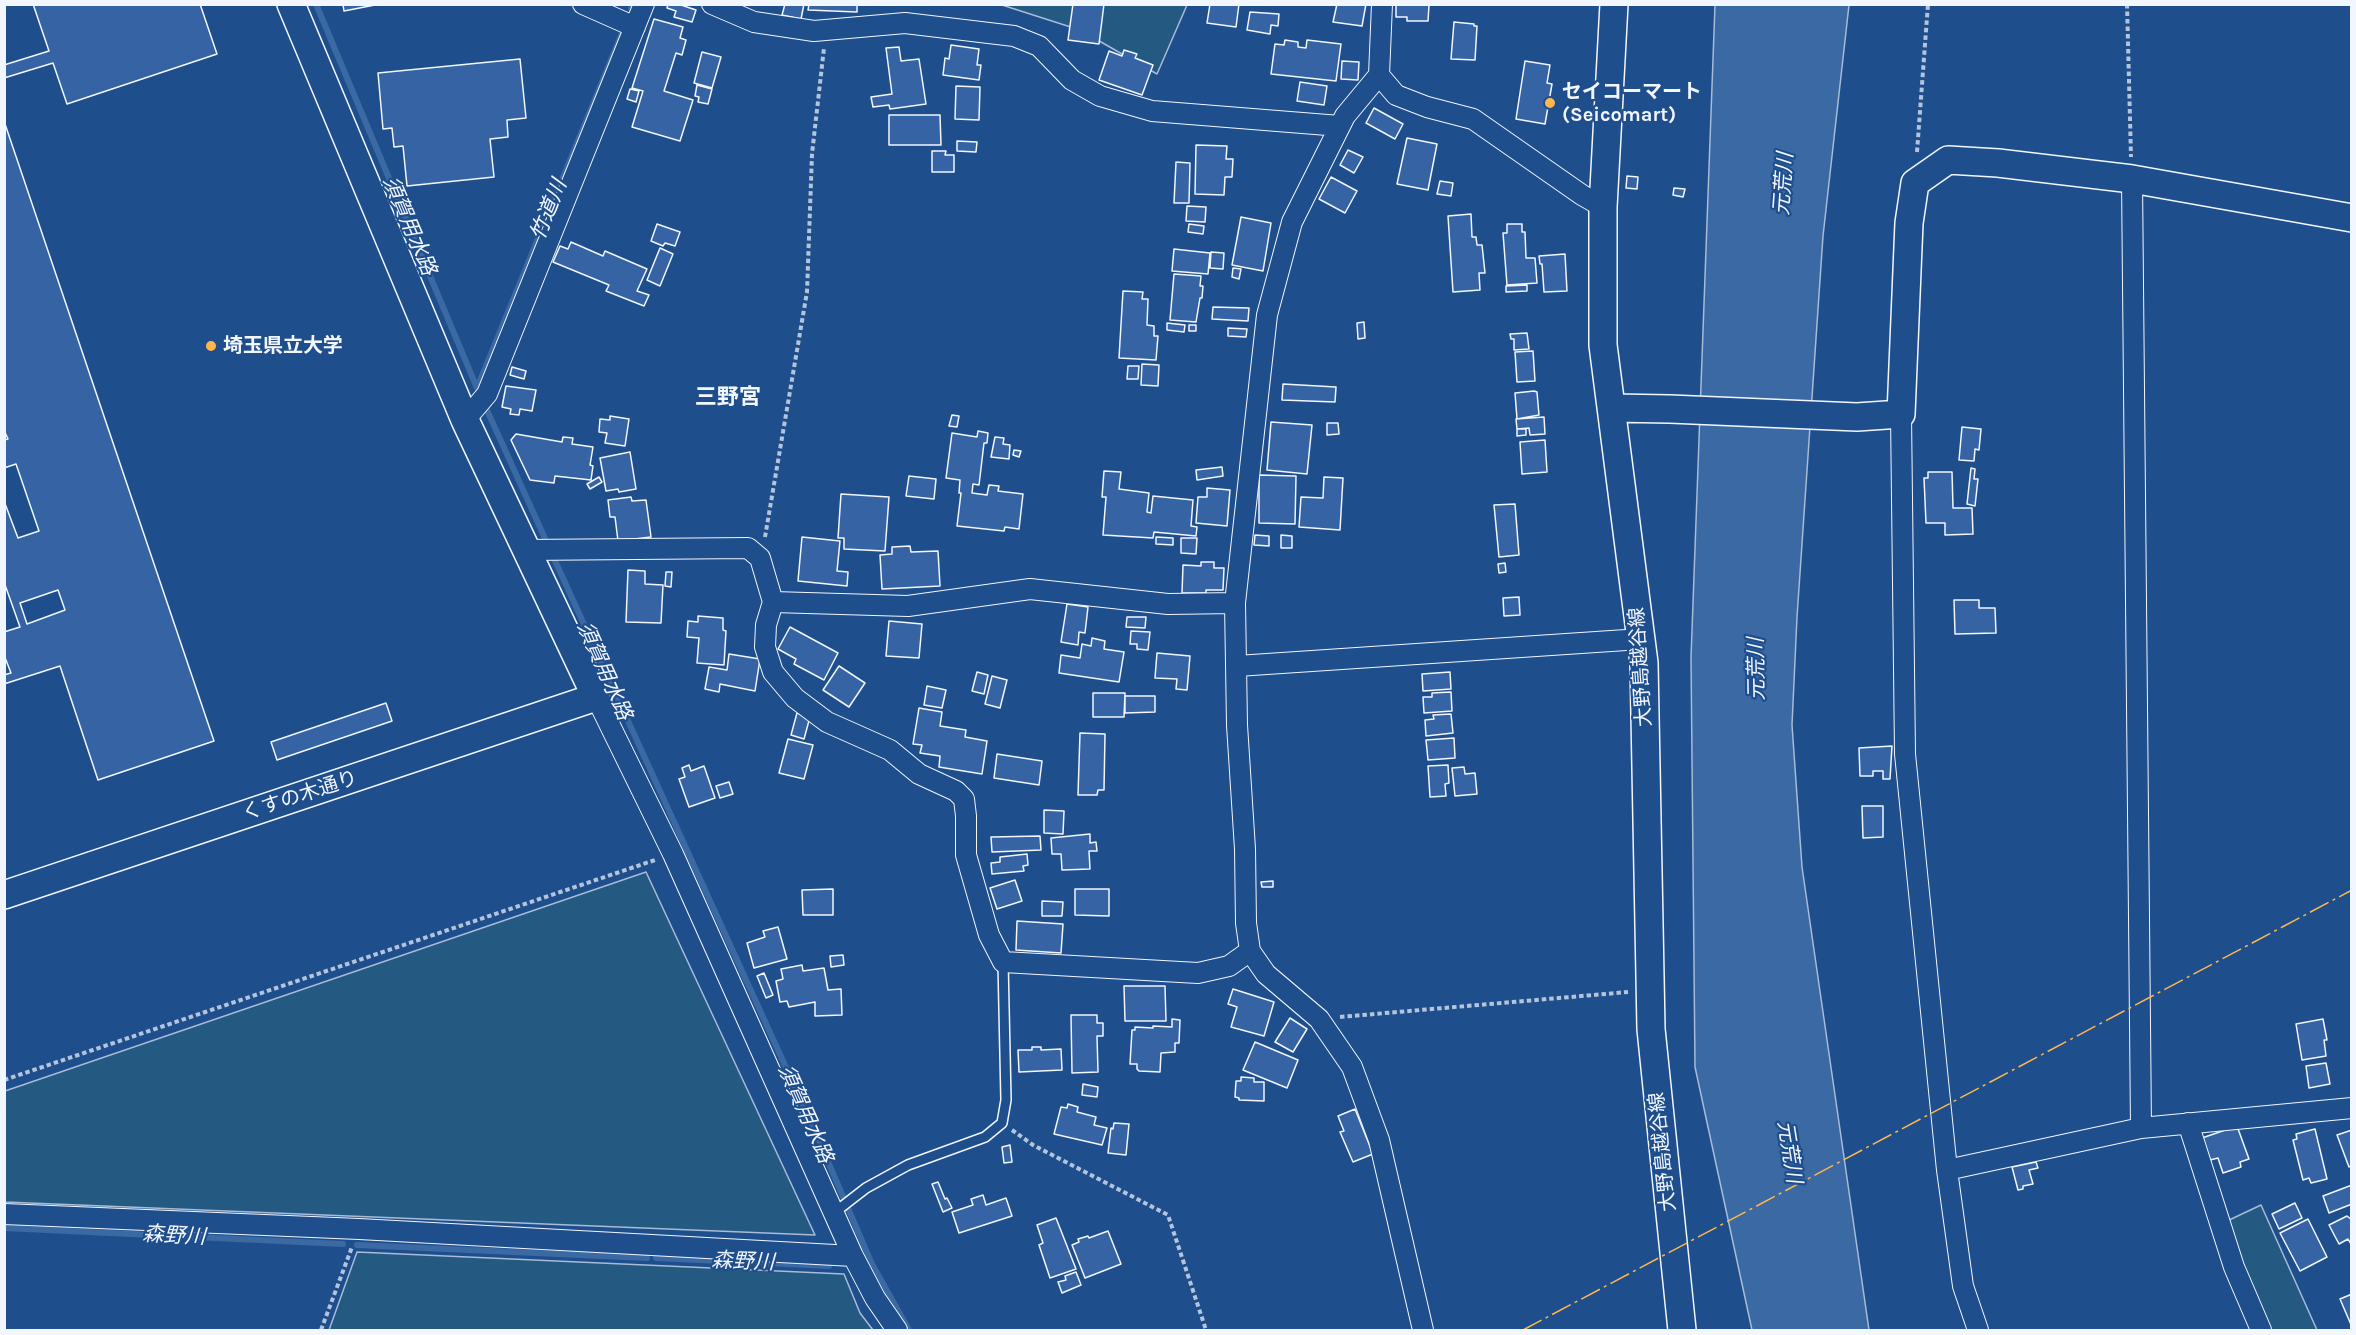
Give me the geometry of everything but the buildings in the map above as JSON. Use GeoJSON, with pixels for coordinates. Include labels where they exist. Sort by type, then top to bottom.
{"type":"FeatureCollection","features":[{"type":"Feature","properties":{"kind":"street"},"geometry":{"type":"LineString","coordinates":[[291,4],[465,420],[525,550],[673,854],[853,1256],[875,1298],[897,1330]]}},
{"type":"Feature","properties":{"kind":"street"},"geometry":{"type":"LineString","coordinates":[[584,4],[635,27]]}},
{"type":"Feature","properties":{"kind":"street"},"geometry":{"type":"LineString","coordinates":[[465,420],[487,394],[644,4]]}},
{"type":"Feature","properties":{"kind":"street"},"geometry":{"type":"LineString","coordinates":[[712,4],[754,21],[814,31],[905,23],[1014,36],[1039,46],[1072,80],[1100,96],[1152,111],[1340,126]]}},
{"type":"Feature","properties":{"kind":"street"},"geometry":{"type":"LineString","coordinates":[[1382,4],[1378,75],[1345,116],[1292,222],[1267,315],[1235,603],[1237,725],[1245,849],[1246,923],[1250,951],[1266,974],[1319,1019],[1352,1067],[1379,1140],[1423,1330]]}},
{"type":"Feature","properties":{"kind":"street","name":"大野島越谷線"},"geometry":{"type":"LineString","coordinates":[[1614,4],[1603,207],[1603,345],[1613,408],[1644,663],[1651,1029],[1682,1330]]}},
{"type":"Feature","properties":{"kind":"street"},"geometry":{"type":"LineString","coordinates":[[1378,75],[1396,95],[1427,107],[1473,119],[1582,195],[1603,207]]}},
{"type":"Feature","properties":{"kind":"street"},"geometry":{"type":"LineString","coordinates":[[1978,1330],[1963,1286],[1947,1170],[1905,754],[1901,414],[1909,223],[1915,183],[1948,160],[1998,163],[2132,179],[2352,218]]}},
{"type":"Feature","properties":{"kind":"street"},"geometry":{"type":"LineString","coordinates":[[2132,179],[2141,1128]]}},
{"type":"Feature","properties":{"kind":"street"},"geometry":{"type":"LineString","coordinates":[[1613,408],[1857,417],[1901,414]]}},
{"type":"Feature","properties":{"kind":"street"},"geometry":{"type":"LineString","coordinates":[[525,550],[748,549],[760,558],[773,602],[766,625],[765,647],[773,672],[795,698],[827,722],[890,750],[919,774],[956,790],[964,799],[966,855],[989,935],[1003,962],[1198,973],[1229,966],[1250,951]]}},
{"type":"Feature","properties":{"kind":"street"},"geometry":{"type":"LineString","coordinates":[[773,602],[908,606],[1030,590],[1168,604],[1235,603]]}},
{"type":"Feature","properties":{"kind":"street"},"geometry":{"type":"LineString","coordinates":[[1236,666],[1641,639]]}},
{"type":"Feature","properties":{"kind":"street","name":"くすの木通り"},"geometry":{"type":"LineString","coordinates":[[4,895],[596,697]]}},
{"type":"Feature","properties":{"kind":"street"},"geometry":{"type":"LineString","coordinates":[[1947,1170],[2141,1128],[2352,1108]]}},
{"type":"Feature","properties":{"kind":"street"},"geometry":{"type":"LineString","coordinates":[[2188,1124],[2234,1267],[2261,1330]]}},
{"type":"Feature","properties":{"kind":"street"},"geometry":{"type":"LineString","coordinates":[[4,1214],[359,1229],[853,1256]]}},
{"type":"Feature","properties":{"kind":"lane"},"geometry":{"type":"LineString","coordinates":[[835,1212],[866,1188],[908,1166],[985,1137],[1002,1123],[1006,1100],[1003,962]]}},
{"type":"Feature","properties":{"kind":"path"},"geometry":{"type":"LineString","coordinates":[[1915,183],[1928,4]]}},
{"type":"Feature","properties":{"kind":"path"},"geometry":{"type":"LineString","coordinates":[[2127,4],[2132,179]]}},
{"type":"Feature","properties":{"kind":"path"},"geometry":{"type":"LineString","coordinates":[[760,558],[772,503],[807,292],[812,154],[826,30]]}},
{"type":"Feature","properties":{"kind":"path"},"geometry":{"type":"LineString","coordinates":[[4,1080],[673,854]]}},
{"type":"Feature","properties":{"kind":"path"},"geometry":{"type":"LineString","coordinates":[[1319,1019],[1628,992]]}},
{"type":"Feature","properties":{"kind":"path"},"geometry":{"type":"LineString","coordinates":[[1002,1123],[1033,1145],[1168,1215],[1206,1330]]}},
{"type":"Feature","properties":{"kind":"path"},"geometry":{"type":"LineString","coordinates":[[321,1330],[352,1250]]}},
{"type":"Feature","properties":{"kind":"shaded area"},"geometry":{"type":"Polygon","coordinates":[[[1002,5],[1187,5],[1157,74],[1080,30],[1002,5]]]}},
{"type":"Feature","properties":{"kind":"shaded area"},"geometry":{"type":"Polygon","coordinates":[[[646,872],[815,1235],[5,1202],[5,1091],[646,872]]]}},
{"type":"Feature","properties":{"kind":"shaded area"},"geometry":{"type":"Polygon","coordinates":[[[2261,1205],[2317,1330],[2270,1330],[2225,1222],[2261,1205]]]}},
{"type":"Feature","properties":{"kind":"shaded area"},"geometry":{"type":"Polygon","coordinates":[[[357,1252],[844,1274],[860,1313],[873,1330],[329,1330],[357,1252]]]}},
{"type":"Feature","properties":{"kind":"water","name":"元荒川"},"geometry":{"type":"Polygon","coordinates":[[[1715,5],[1849,5],[1823,236],[1797,617],[1792,725],[1802,867],[1869,1330],[1752,1330],[1695,1067],[1691,657],[1715,5]]]}},
{"type":"Feature","properties":{"kind":"waterway","name":"須賀用水路"},"geometry":{"type":"LineString","coordinates":[[316,4],[477,388],[548,545]]}},
{"type":"Feature","properties":{"kind":"waterway","name":"竹道川"},"geometry":{"type":"LineString","coordinates":[[631,8],[633,4]]}},
{"type":"Feature","properties":{"kind":"waterway","name":"竹道川"},"geometry":{"type":"LineString","coordinates":[[477,388],[622,33]]}},
{"type":"Feature","properties":{"kind":"waterway","name":"須賀用水路"},"geometry":{"type":"LineString","coordinates":[[552,554],[814,1129],[872,1264],[909,1330]]}},
{"type":"Feature","properties":{"kind":"waterway","name":"森野川"},"geometry":{"type":"LineString","coordinates":[[4,1228],[343,1244]]}},
{"type":"Feature","properties":{"kind":"waterway","name":"森野川"},"geometry":{"type":"LineString","coordinates":[[357,1245],[647,1258]]}},
{"type":"Feature","properties":{"kind":"waterway","name":"森野川"},"geometry":{"type":"LineString","coordinates":[[656,1258],[829,1266]]}},
{"type":"Feature","properties":{"kind":"power"},"geometry":{"type":"LineString","coordinates":[[1523,1330],[2352,890]]}},
{"type":"Feature","properties":{"kind":"place","name":"セイコーマート (Seicomart)"},"geometry":{"type":"Point","coordinates":[1550,103]}},
{"type":"Feature","properties":{"kind":"place","name":"埼玉県立大学"},"geometry":{"type":"Point","coordinates":[211,346]}},
{"type":"Feature","properties":{"kind":"district","name":"三野宮"},"geometry":{"type":"Point","coordinates":[728,398]}}]}
